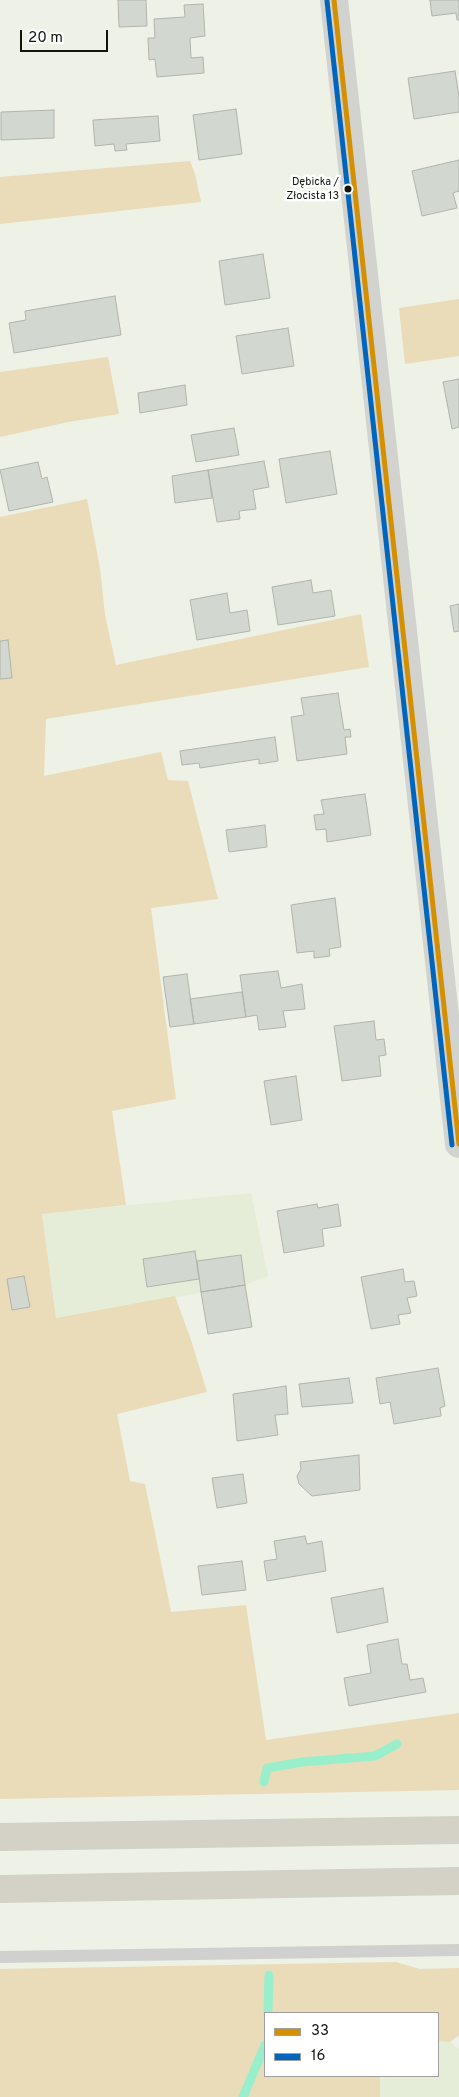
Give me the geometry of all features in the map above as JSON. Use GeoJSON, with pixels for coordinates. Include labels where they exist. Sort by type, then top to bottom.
{"type":"FeatureCollection","features":[{"type":"Feature","properties":{"kind":"highway"},"geometry":{"type":"LineString","coordinates":[[0,1837],[459,1830]]}},
{"type":"Feature","properties":{"kind":"highway"},"geometry":{"type":"LineString","coordinates":[[0,1888],[459,1881]]}},
{"type":"Feature","properties":{"kind":"street"},"geometry":{"type":"LineString","coordinates":[[334,0],[459,1144]]}},
{"type":"Feature","properties":{"kind":"lane"},"geometry":{"type":"LineString","coordinates":[[0,1957],[459,1950]]}},
{"type":"Feature","properties":{"kind":"shaded area"},"geometry":{"type":"Polygon","coordinates":[[[190,161],[201,202],[0,224],[0,177],[190,161]]]}},
{"type":"Feature","properties":{"kind":"shaded area"},"geometry":{"type":"Polygon","coordinates":[[[459,299],[459,356],[405,364],[399,308],[459,299]]]}},
{"type":"Feature","properties":{"kind":"shaded area"},"geometry":{"type":"Polygon","coordinates":[[[108,357],[119,414],[68,422],[0,437],[0,372],[108,357]]]}},
{"type":"Feature","properties":{"kind":"shaded area"},"geometry":{"type":"Polygon","coordinates":[[[87,499],[100,568],[105,615],[116,665],[361,614],[369,667],[46,719],[44,776],[161,752],[168,780],[188,781],[218,899],[151,908],[176,1099],[112,1111],[126,1205],[42,1214],[56,1318],[175,1296],[207,1392],[117,1414],[130,1481],[145,1484],[171,1612],[246,1605],[266,1740],[459,1713],[459,1790],[0,1799],[0,517],[87,499]]]}},
{"type":"Feature","properties":{"kind":"shaded area"},"geometry":{"type":"Polygon","coordinates":[[[251,1193],[268,1276],[245,1285],[56,1318],[42,1214],[251,1193]]]}},
{"type":"Feature","properties":{"kind":"shaded area"},"geometry":{"type":"Polygon","coordinates":[[[396,1962],[420,1969],[459,1968],[459,2035],[450,2042],[439,2041],[439,2012],[264,2012],[264,2077],[380,2077],[380,2097],[0,2097],[0,1969],[396,1962]]]}},
{"type":"Feature","properties":{"kind":"shaded area"},"geometry":{"type":"Polygon","coordinates":[[[439,2041],[450,2042],[459,2049],[459,2097],[380,2097],[380,2077],[439,2077],[439,2041]]]}},
{"type":"Feature","properties":{"kind":"building"},"geometry":{"type":"Polygon","coordinates":[[[118,0],[146,0],[147,26],[119,27],[118,0]]]}},
{"type":"Feature","properties":{"kind":"building"},"geometry":{"type":"Polygon","coordinates":[[[430,0],[459,0],[459,20],[457,20],[456,13],[432,16],[430,0]]]}},
{"type":"Feature","properties":{"kind":"building"},"geometry":{"type":"Polygon","coordinates":[[[203,4],[205,36],[190,38],[191,58],[203,57],[204,73],[157,77],[155,59],[149,60],[148,38],[155,38],[154,19],[185,17],[184,5],[203,4]]]}},
{"type":"Feature","properties":{"kind":"building"},"geometry":{"type":"Polygon","coordinates":[[[455,71],[459,112],[414,119],[408,78],[455,71]]]}},
{"type":"Feature","properties":{"kind":"building"},"geometry":{"type":"Polygon","coordinates":[[[236,109],[242,154],[199,160],[193,115],[236,109]]]}},
{"type":"Feature","properties":{"kind":"building"},"geometry":{"type":"Polygon","coordinates":[[[54,110],[54,138],[1,140],[1,112],[54,110]]]}},
{"type":"Feature","properties":{"kind":"building"},"geometry":{"type":"Polygon","coordinates":[[[158,116],[160,141],[126,144],[127,150],[115,151],[114,144],[95,146],[93,120],[158,116]]]}},
{"type":"Feature","properties":{"kind":"building"},"geometry":{"type":"Polygon","coordinates":[[[459,160],[459,191],[453,193],[457,208],[422,216],[412,171],[459,160]]]}},
{"type":"Feature","properties":{"kind":"building"},"geometry":{"type":"Polygon","coordinates":[[[263,254],[270,298],[225,305],[219,261],[263,254]]]}},
{"type":"Feature","properties":{"kind":"building"},"geometry":{"type":"Polygon","coordinates":[[[115,296],[121,335],[14,353],[9,323],[26,320],[25,311],[115,296]]]}},
{"type":"Feature","properties":{"kind":"building"},"geometry":{"type":"Polygon","coordinates":[[[288,328],[294,366],[242,374],[236,336],[288,328]]]}},
{"type":"Feature","properties":{"kind":"building"},"geometry":{"type":"Polygon","coordinates":[[[459,379],[459,427],[452,429],[443,382],[459,379]]]}},
{"type":"Feature","properties":{"kind":"building"},"geometry":{"type":"Polygon","coordinates":[[[185,385],[187,405],[140,413],[138,393],[185,385]]]}},
{"type":"Feature","properties":{"kind":"building"},"geometry":{"type":"Polygon","coordinates":[[[234,428],[239,455],[196,462],[191,435],[234,428]]]}},
{"type":"Feature","properties":{"kind":"building"},"geometry":{"type":"Polygon","coordinates":[[[330,451],[337,494],[286,503],[279,459],[330,451]]]}},
{"type":"Feature","properties":{"kind":"building"},"geometry":{"type":"Polygon","coordinates":[[[264,461],[269,487],[253,490],[256,509],[239,511],[240,519],[217,522],[208,470],[264,461]]]}},
{"type":"Feature","properties":{"kind":"building"},"geometry":{"type":"Polygon","coordinates":[[[38,462],[42,479],[47,477],[53,502],[9,511],[0,470],[38,462]]]}},
{"type":"Feature","properties":{"kind":"building"},"geometry":{"type":"Polygon","coordinates":[[[208,470],[212,498],[175,503],[172,476],[208,470]]]}},
{"type":"Feature","properties":{"kind":"building"},"geometry":{"type":"Polygon","coordinates":[[[311,580],[313,593],[331,590],[335,616],[278,625],[272,587],[311,580]]]}},
{"type":"Feature","properties":{"kind":"building"},"geometry":{"type":"Polygon","coordinates":[[[227,593],[230,613],[247,610],[250,631],[197,640],[190,600],[227,593]]]}},
{"type":"Feature","properties":{"kind":"building"},"geometry":{"type":"Polygon","coordinates":[[[459,604],[459,631],[454,632],[450,606],[459,604]]]}},
{"type":"Feature","properties":{"kind":"building"},"geometry":{"type":"Polygon","coordinates":[[[8,640],[12,678],[0,679],[0,641],[8,640]]]}},
{"type":"Feature","properties":{"kind":"building"},"geometry":{"type":"Polygon","coordinates":[[[338,693],[344,730],[350,729],[351,737],[345,737],[347,754],[297,761],[291,717],[304,715],[301,698],[338,693]]]}},
{"type":"Feature","properties":{"kind":"building"},"geometry":{"type":"Polygon","coordinates":[[[275,737],[278,761],[259,764],[259,759],[200,768],[199,763],[182,765],[180,751],[275,737]]]}},
{"type":"Feature","properties":{"kind":"building"},"geometry":{"type":"Polygon","coordinates":[[[365,794],[371,835],[327,842],[326,829],[316,830],[314,815],[324,814],[321,800],[365,794]]]}},
{"type":"Feature","properties":{"kind":"building"},"geometry":{"type":"Polygon","coordinates":[[[265,825],[267,847],[229,852],[226,830],[265,825]]]}},
{"type":"Feature","properties":{"kind":"building"},"geometry":{"type":"Polygon","coordinates":[[[335,898],[341,947],[329,949],[330,956],[314,958],[314,951],[297,953],[291,905],[335,898]]]}},
{"type":"Feature","properties":{"kind":"building"},"geometry":{"type":"Polygon","coordinates":[[[278,971],[281,988],[302,984],[305,1009],[283,1011],[286,1027],[259,1030],[257,1015],[246,1017],[240,975],[278,971]]]}},
{"type":"Feature","properties":{"kind":"building"},"geometry":{"type":"Polygon","coordinates":[[[187,974],[194,1024],[170,1027],[163,977],[187,974]]]}},
{"type":"Feature","properties":{"kind":"building"},"geometry":{"type":"Polygon","coordinates":[[[242,992],[246,1017],[194,1024],[190,999],[242,992]]]}},
{"type":"Feature","properties":{"kind":"building"},"geometry":{"type":"Polygon","coordinates":[[[374,1021],[376,1040],[384,1039],[386,1055],[379,1056],[381,1076],[342,1081],[334,1026],[374,1021]]]}},
{"type":"Feature","properties":{"kind":"building"},"geometry":{"type":"Polygon","coordinates":[[[296,1076],[302,1120],[271,1125],[264,1081],[296,1076]]]}},
{"type":"Feature","properties":{"kind":"building"},"geometry":{"type":"Polygon","coordinates":[[[317,1204],[318,1208],[338,1204],[341,1226],[322,1229],[324,1246],[284,1253],[277,1211],[317,1204]]]}},
{"type":"Feature","properties":{"kind":"building"},"geometry":{"type":"Polygon","coordinates":[[[195,1251],[199,1279],[147,1287],[143,1259],[195,1251]]]}},
{"type":"Feature","properties":{"kind":"building"},"geometry":{"type":"Polygon","coordinates":[[[241,1255],[245,1285],[201,1292],[197,1261],[241,1255]]]}},
{"type":"Feature","properties":{"kind":"building"},"geometry":{"type":"Polygon","coordinates":[[[403,1269],[405,1282],[414,1281],[417,1296],[407,1298],[411,1313],[398,1315],[400,1324],[371,1329],[361,1277],[403,1269]]]}},
{"type":"Feature","properties":{"kind":"building"},"geometry":{"type":"Polygon","coordinates":[[[24,1276],[30,1307],[12,1310],[7,1279],[24,1276]]]}},
{"type":"Feature","properties":{"kind":"building"},"geometry":{"type":"Polygon","coordinates":[[[245,1285],[252,1327],[208,1334],[201,1292],[245,1285]]]}},
{"type":"Feature","properties":{"kind":"building"},"geometry":{"type":"Polygon","coordinates":[[[438,1368],[445,1406],[440,1408],[441,1416],[394,1424],[390,1402],[380,1404],[376,1378],[438,1368]]]}},
{"type":"Feature","properties":{"kind":"building"},"geometry":{"type":"Polygon","coordinates":[[[349,1378],[353,1403],[302,1407],[299,1384],[349,1378]]]}},
{"type":"Feature","properties":{"kind":"building"},"geometry":{"type":"Polygon","coordinates":[[[286,1386],[288,1414],[275,1415],[278,1435],[237,1441],[233,1394],[286,1386]]]}},
{"type":"Feature","properties":{"kind":"building"},"geometry":{"type":"Polygon","coordinates":[[[359,1455],[360,1490],[312,1496],[299,1484],[297,1476],[301,1469],[300,1462],[359,1455]]]}},
{"type":"Feature","properties":{"kind":"building"},"geometry":{"type":"Polygon","coordinates":[[[243,1474],[247,1503],[217,1508],[212,1478],[243,1474]]]}},
{"type":"Feature","properties":{"kind":"building"},"geometry":{"type":"Polygon","coordinates":[[[305,1536],[307,1544],[322,1541],[326,1571],[267,1581],[264,1561],[277,1559],[274,1541],[305,1536]]]}},
{"type":"Feature","properties":{"kind":"building"},"geometry":{"type":"Polygon","coordinates":[[[242,1561],[246,1590],[202,1595],[198,1566],[242,1561]]]}},
{"type":"Feature","properties":{"kind":"building"},"geometry":{"type":"Polygon","coordinates":[[[383,1588],[388,1622],[337,1633],[331,1598],[383,1588]]]}},
{"type":"Feature","properties":{"kind":"building"},"geometry":{"type":"Polygon","coordinates":[[[398,1639],[402,1664],[407,1664],[410,1680],[423,1678],[426,1692],[349,1706],[344,1678],[371,1673],[367,1645],[398,1639]]]}},
{"type":"Feature","properties":{"kind":"waterway"},"geometry":{"type":"LineString","coordinates":[[264,1782],[267,1768],[302,1762],[375,1756],[397,1744]]}},
{"type":"Feature","properties":{"kind":"waterway"},"geometry":{"type":"LineString","coordinates":[[268,2012],[269,1975]]}},
{"type":"Feature","properties":{"kind":"waterway"},"geometry":{"type":"LineString","coordinates":[[243,2097],[264,2047]]}},
{"type":"Feature","properties":{"kind":"transit line","name":"33"},"geometry":{"type":"LineString","coordinates":[[334,0],[459,1144]]}},
{"type":"Feature","properties":{"kind":"transit line","name":"16"},"geometry":{"type":"LineString","coordinates":[[327,1],[452,1145]]}},
{"type":"Feature","properties":{"kind":"place","name":"Dębicka / Złocista 13"},"geometry":{"type":"Point","coordinates":[348,189]}}]}
